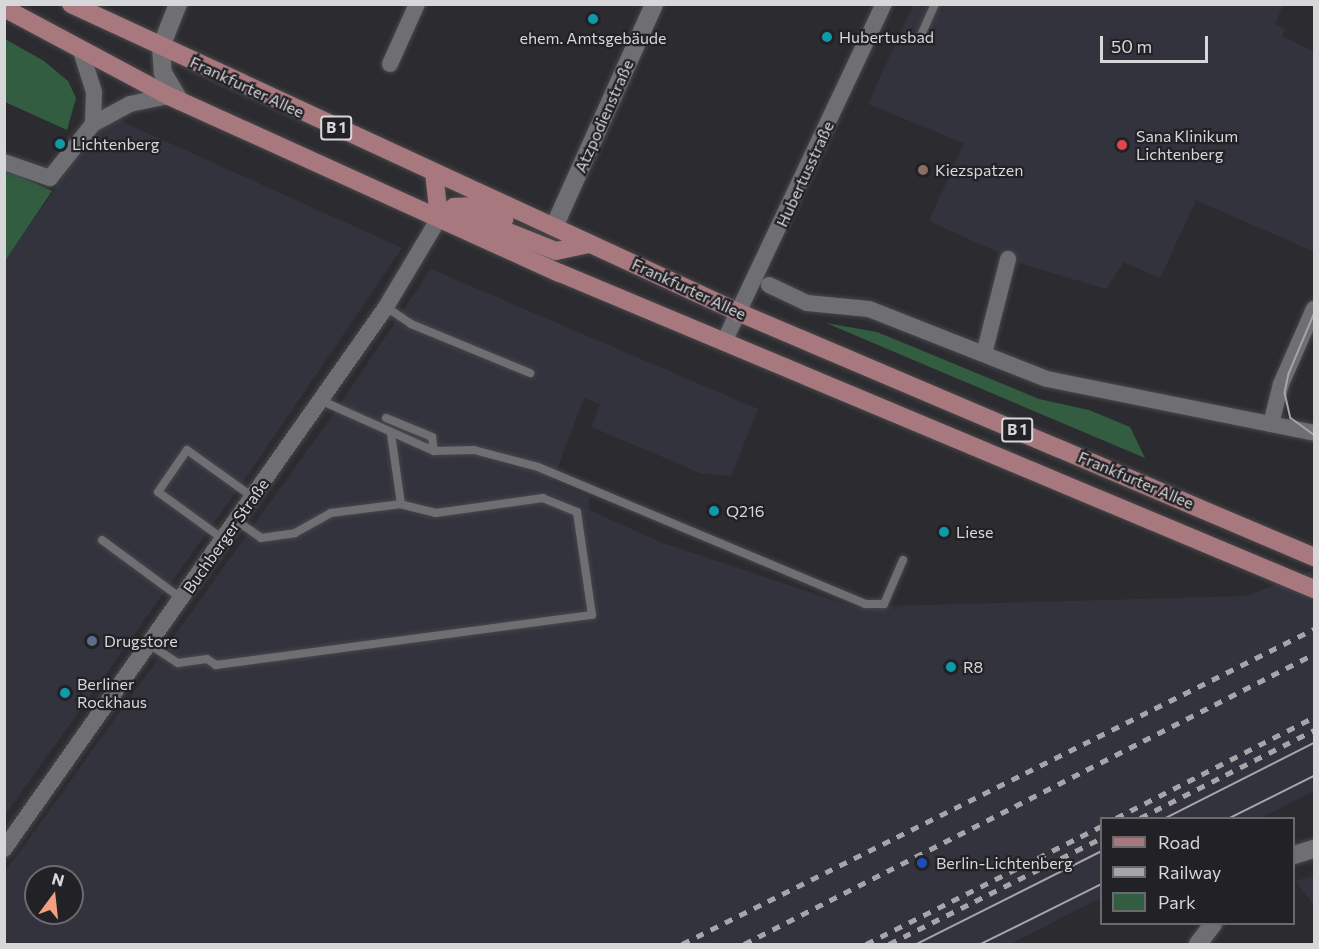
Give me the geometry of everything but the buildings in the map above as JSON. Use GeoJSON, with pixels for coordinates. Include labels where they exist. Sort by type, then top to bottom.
{"type":"FeatureCollection","features":[{"type":"Feature","properties":{"kind":"main road","name":"Frankfurter Allee"},"geometry":{"type":"LineString","coordinates":[[71,4],[740,313],[1314,557]]}},
{"type":"Feature","properties":{"kind":"main road","name":"Frankfurter Allee"},"geometry":{"type":"LineString","coordinates":[[4,8],[81,51],[174,98],[439,218],[724,342],[1314,589]]}},
{"type":"Feature","properties":{"kind":"main road"},"geometry":{"type":"LineString","coordinates":[[435,172],[439,218]]}},
{"type":"Feature","properties":{"kind":"main road"},"geometry":{"type":"LineString","coordinates":[[439,218],[454,207],[474,206],[534,232],[554,226]]}},
{"type":"Feature","properties":{"kind":"main road"},"geometry":{"type":"LineString","coordinates":[[439,218],[486,223],[556,251],[590,244]]}},
{"type":"Feature","properties":{"kind":"street"},"geometry":{"type":"LineString","coordinates":[[4,162],[50,178],[93,124],[129,104],[174,98],[163,73],[161,47],[178,4]]}},
{"type":"Feature","properties":{"kind":"street"},"geometry":{"type":"LineString","coordinates":[[390,64],[417,4]]}},
{"type":"Feature","properties":{"kind":"street","name":"Atzpodienstraße"},"geometry":{"type":"LineString","coordinates":[[554,226],[654,4]]}},
{"type":"Feature","properties":{"kind":"street","name":"Hubertusstraße"},"geometry":{"type":"LineString","coordinates":[[724,342],[740,313],[884,4]]}},
{"type":"Feature","properties":{"kind":"street"},"geometry":{"type":"LineString","coordinates":[[81,51],[94,92],[93,124]]}},
{"type":"Feature","properties":{"kind":"street","name":"Buchberger Straße"},"geometry":{"type":"LineString","coordinates":[[4,849],[254,498],[386,307],[439,218]]}},
{"type":"Feature","properties":{"kind":"street"},"geometry":{"type":"LineString","coordinates":[[984,354],[1008,259]]}},
{"type":"Feature","properties":{"kind":"street"},"geometry":{"type":"LineString","coordinates":[[769,285],[807,303],[869,309],[1047,379],[1314,433]]}},
{"type":"Feature","properties":{"kind":"street"},"geometry":{"type":"LineString","coordinates":[[1271,424],[1281,384],[1314,309]]}},
{"type":"Feature","properties":{"kind":"street"},"geometry":{"type":"LineString","coordinates":[[1295,854],[1314,849]]}},
{"type":"Feature","properties":{"kind":"street"},"geometry":{"type":"LineString","coordinates":[[1198,945],[1212,925]]}},
{"type":"Feature","properties":{"kind":"lane"},"geometry":{"type":"LineString","coordinates":[[922,33],[935,4]]}},
{"type":"Feature","properties":{"kind":"lane"},"geometry":{"type":"LineString","coordinates":[[386,307],[411,324],[530,373]]}},
{"type":"Feature","properties":{"kind":"lane"},"geometry":{"type":"LineString","coordinates":[[320,400],[391,434],[435,451],[474,450],[538,467],[866,604],[884,604],[903,560]]}},
{"type":"Feature","properties":{"kind":"lane"},"geometry":{"type":"LineString","coordinates":[[386,418],[432,437],[435,451]]}},
{"type":"Feature","properties":{"kind":"lane"},"geometry":{"type":"LineString","coordinates":[[391,434],[401,504]]}},
{"type":"Feature","properties":{"kind":"lane"},"geometry":{"type":"LineString","coordinates":[[224,539],[158,492],[187,450],[254,498]]}},
{"type":"Feature","properties":{"kind":"lane"},"geometry":{"type":"LineString","coordinates":[[150,645],[178,663],[207,659],[216,665],[592,615],[577,512],[543,498],[436,513],[401,504],[331,513],[295,533],[261,538],[237,521]]}},
{"type":"Feature","properties":{"kind":"lane"},"geometry":{"type":"LineString","coordinates":[[102,540],[182,599]]}},
{"type":"Feature","properties":{"kind":"shaded area","name":"Sana Klinikum Lichtenberg"},"geometry":{"type":"Polygon","coordinates":[[[913,5],[1283,5],[1275,24],[1285,29],[1282,36],[1314,52],[1314,252],[1196,200],[1160,278],[1124,262],[1106,289],[1026,265],[929,221],[964,143],[868,104],[913,5]]]}},
{"type":"Feature","properties":{"kind":"shaded area"},"geometry":{"type":"Polygon","coordinates":[[[114,118],[402,248],[247,476],[5,815],[5,261],[92,136],[114,118]]]}},
{"type":"Feature","properties":{"kind":"shaded area"},"geometry":{"type":"Polygon","coordinates":[[[431,269],[758,409],[731,476],[700,473],[592,427],[600,404],[584,398],[552,482],[589,496],[589,510],[660,542],[854,607],[1247,596],[1314,570],[1314,791],[1263,817],[1100,817],[1100,899],[1010,944],[5,944],[5,872],[330,419],[431,269]]]}},
{"type":"Feature","properties":{"kind":"shaded area"},"geometry":{"type":"Polygon","coordinates":[[[1314,876],[1314,905],[1295,881],[1314,876]]]}},
{"type":"Feature","properties":{"kind":"green space"},"geometry":{"type":"Polygon","coordinates":[[[5,39],[44,61],[68,81],[76,98],[67,130],[5,102],[5,39]]]}},
{"type":"Feature","properties":{"kind":"green space"},"geometry":{"type":"Polygon","coordinates":[[[5,169],[52,191],[5,261],[5,169]]]}},
{"type":"Feature","properties":{"kind":"green space"},"geometry":{"type":"Polygon","coordinates":[[[826,323],[877,332],[1039,399],[1089,410],[1130,427],[1145,458],[826,323]]]}},
{"type":"Feature","properties":{"kind":"tram line"},"geometry":{"type":"LineString","coordinates":[[1314,315],[1289,374],[1285,393],[1291,418],[1314,435]]}},
{"type":"Feature","properties":{"kind":"tram line"},"geometry":{"type":"LineString","coordinates":[[1168,817],[1314,743]]}},
{"type":"Feature","properties":{"kind":"tram line"},"geometry":{"type":"LineString","coordinates":[[1232,817],[1314,776]]}},
{"type":"Feature","properties":{"kind":"tram line"},"geometry":{"type":"LineString","coordinates":[[917,944],[1100,852]]}},
{"type":"Feature","properties":{"kind":"tram line"},"geometry":{"type":"LineString","coordinates":[[981,944],[1100,885]]}},
{"type":"Feature","properties":{"kind":"railway"},"geometry":{"type":"LineString","coordinates":[[682,944],[1314,629]]}},
{"type":"Feature","properties":{"kind":"railway"},"geometry":{"type":"LineString","coordinates":[[744,944],[1314,654]]}},
{"type":"Feature","properties":{"kind":"railway"},"geometry":{"type":"LineString","coordinates":[[1118,817],[1314,717]]}},
{"type":"Feature","properties":{"kind":"railway"},"geometry":{"type":"LineString","coordinates":[[1142,817],[1314,730]]}},
{"type":"Feature","properties":{"kind":"railway"},"geometry":{"type":"LineString","coordinates":[[866,944],[1100,827]]}},
{"type":"Feature","properties":{"kind":"railway"},"geometry":{"type":"LineString","coordinates":[[889,944],[1100,839]]}},
{"type":"Feature","properties":{"kind":"place","name":"ehem. Amtsgebäude"},"geometry":{"type":"Point","coordinates":[593,19]}},
{"type":"Feature","properties":{"kind":"place","name":"Hubertusbad"},"geometry":{"type":"Point","coordinates":[827,37]}},
{"type":"Feature","properties":{"kind":"place","name":"Lichtenberg"},"geometry":{"type":"Point","coordinates":[60,144]}},
{"type":"Feature","properties":{"kind":"place","name":"Sana Klinikum Lichtenberg"},"geometry":{"type":"Point","coordinates":[1122,145]}},
{"type":"Feature","properties":{"kind":"place","name":"Kiezspatzen"},"geometry":{"type":"Point","coordinates":[923,170]}},
{"type":"Feature","properties":{"kind":"place","name":"Q216"},"geometry":{"type":"Point","coordinates":[714,511]}},
{"type":"Feature","properties":{"kind":"place","name":"Liese"},"geometry":{"type":"Point","coordinates":[944,532]}},
{"type":"Feature","properties":{"kind":"place","name":"Drugstore"},"geometry":{"type":"Point","coordinates":[92,641]}},
{"type":"Feature","properties":{"kind":"place","name":"R8"},"geometry":{"type":"Point","coordinates":[951,667]}},
{"type":"Feature","properties":{"kind":"place","name":"Berliner Rockhaus"},"geometry":{"type":"Point","coordinates":[65,693]}},
{"type":"Feature","properties":{"kind":"place","name":"Berlin-Lichtenberg"},"geometry":{"type":"Point","coordinates":[922,863]}}]}
